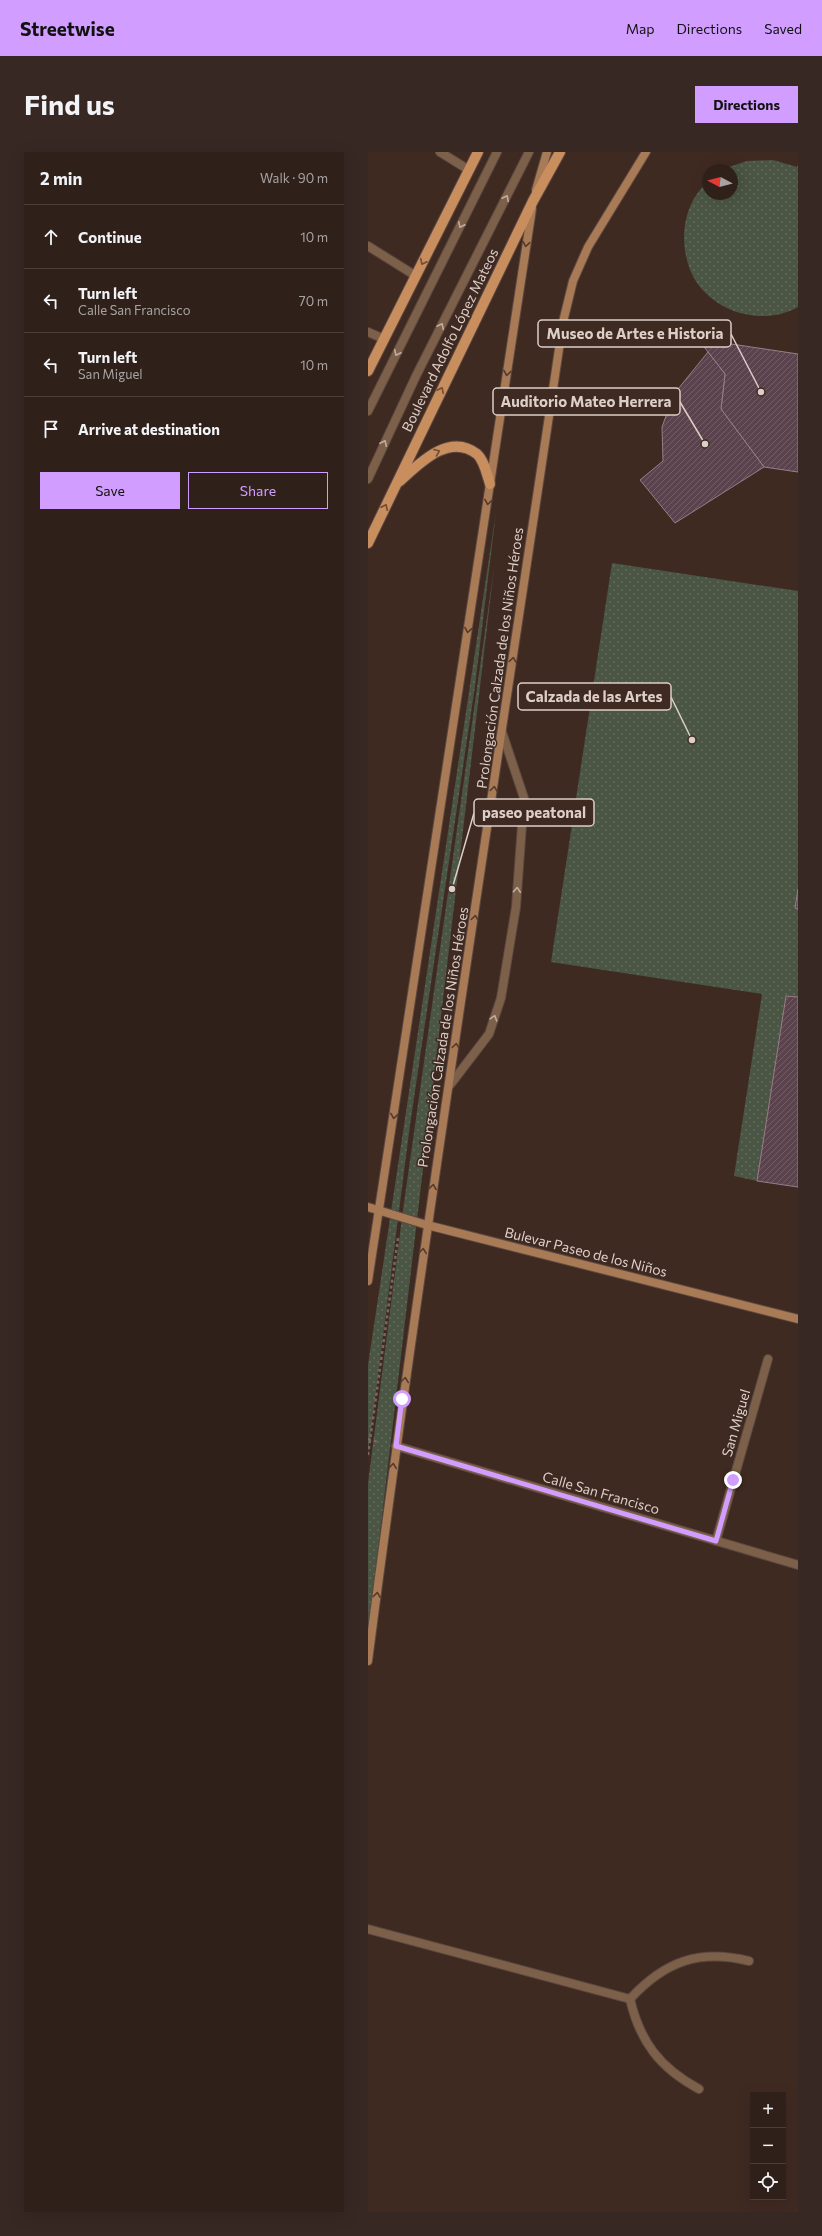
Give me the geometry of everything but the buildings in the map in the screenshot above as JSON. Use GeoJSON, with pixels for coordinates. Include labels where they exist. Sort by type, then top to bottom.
{"type":"FeatureCollection","features":[{"type":"Feature","properties":{"kind":"main road"},"geometry":{"type":"LineString","coordinates":[[368,371],[478,152]]}},
{"type":"Feature","properties":{"kind":"main road","name":"Boulevard Adolfo López Mateos"},"geometry":{"type":"LineString","coordinates":[[368,543],[533,201],[560,152]]}},
{"type":"Feature","properties":{"kind":"main road"},"geometry":{"type":"LineString","coordinates":[[396,484],[431,453],[446,448],[465,447],[477,454],[483,464],[490,484]]}},
{"type":"Feature","properties":{"kind":"street"},"geometry":{"type":"LineString","coordinates":[[440,152],[469,170]]}},
{"type":"Feature","properties":{"kind":"street"},"geometry":{"type":"LineString","coordinates":[[368,411],[497,152]]}},
{"type":"Feature","properties":{"kind":"street"},"geometry":{"type":"LineString","coordinates":[[368,479],[416,376],[529,152]]}},
{"type":"Feature","properties":{"kind":"street"},"geometry":{"type":"LineString","coordinates":[[368,1281],[533,201],[547,152]]}},
{"type":"Feature","properties":{"kind":"street","name":"Prolongación Calzada de los Niños Héroes"},"geometry":{"type":"LineString","coordinates":[[368,1661],[427,1226],[450,1085],[563,322],[571,288],[588,247],[646,152]]}},
{"type":"Feature","properties":{"kind":"street"},"geometry":{"type":"LineString","coordinates":[[368,246],[416,276]]}},
{"type":"Feature","properties":{"kind":"street"},"geometry":{"type":"LineString","coordinates":[[368,332],[384,339]]}},
{"type":"Feature","properties":{"kind":"street"},"geometry":{"type":"LineString","coordinates":[[450,1085],[489,1034],[501,998],[516,907],[524,798],[502,732]]}},
{"type":"Feature","properties":{"kind":"street","name":"Bulevar Paseo de los Niños"},"geometry":{"type":"LineString","coordinates":[[368,1207],[378,1212],[427,1226],[798,1318]]}},
{"type":"Feature","properties":{"kind":"street","name":"San Miguel"},"geometry":{"type":"LineString","coordinates":[[716,1541],[768,1360]]}},
{"type":"Feature","properties":{"kind":"street","name":"Calle San Francisco"},"geometry":{"type":"LineString","coordinates":[[396,1446],[798,1565]]}},
{"type":"Feature","properties":{"kind":"street"},"geometry":{"type":"LineString","coordinates":[[368,1929],[630,1999]]}},
{"type":"Feature","properties":{"kind":"street"},"geometry":{"type":"LineString","coordinates":[[630,1999],[646,1982],[663,1969],[683,1961],[716,1955],[749,1961]]}},
{"type":"Feature","properties":{"kind":"street"},"geometry":{"type":"LineString","coordinates":[[630,1999],[634,2017],[641,2034],[651,2050],[665,2066],[681,2079],[699,2089]]}},
{"type":"Feature","properties":{"kind":"green space"},"geometry":{"type":"Polygon","coordinates":[[[773,160],[797,167],[798,165],[798,307],[785,313],[771,316],[743,314],[717,302],[706,294],[697,283],[686,258],[684,230],[692,203],[702,189],[702,200],[738,200],[738,164],[747,161],[773,160]]]}},
{"type":"Feature","properties":{"kind":"green space"},"geometry":{"type":"Polygon","coordinates":[[[496,512],[475,686],[410,1125],[368,1454],[368,1365],[496,512]]]}},
{"type":"Feature","properties":{"kind":"green space"},"geometry":{"type":"Polygon","coordinates":[[[612,563],[798,591],[798,889],[795,908],[798,909],[798,997],[786,996],[757,1181],[734,1176],[762,994],[551,962],[612,563]]]}},
{"type":"Feature","properties":{"kind":"green space"},"geometry":{"type":"Polygon","coordinates":[[[494,568],[368,1635],[368,1483],[403,1210],[494,568]]]}},
{"type":"Feature","properties":{"kind":"place","name":"Museo de Artes e Historia"},"geometry":{"type":"Point","coordinates":[761,392]}},
{"type":"Feature","properties":{"kind":"place","name":"Auditorio Mateo Herrera"},"geometry":{"type":"Point","coordinates":[705,444]}},
{"type":"Feature","properties":{"kind":"place","name":"Calzada de las Artes"},"geometry":{"type":"Point","coordinates":[692,740]}},
{"type":"Feature","properties":{"kind":"place","name":"paseo peatonal"},"geometry":{"type":"Point","coordinates":[452,889]}},
{"type":"Feature","properties":{"kind":"route"},"geometry":{"type":"LineString","coordinates":[[402,1399],[396,1446],[716,1541],[733,1480]]}}]}
